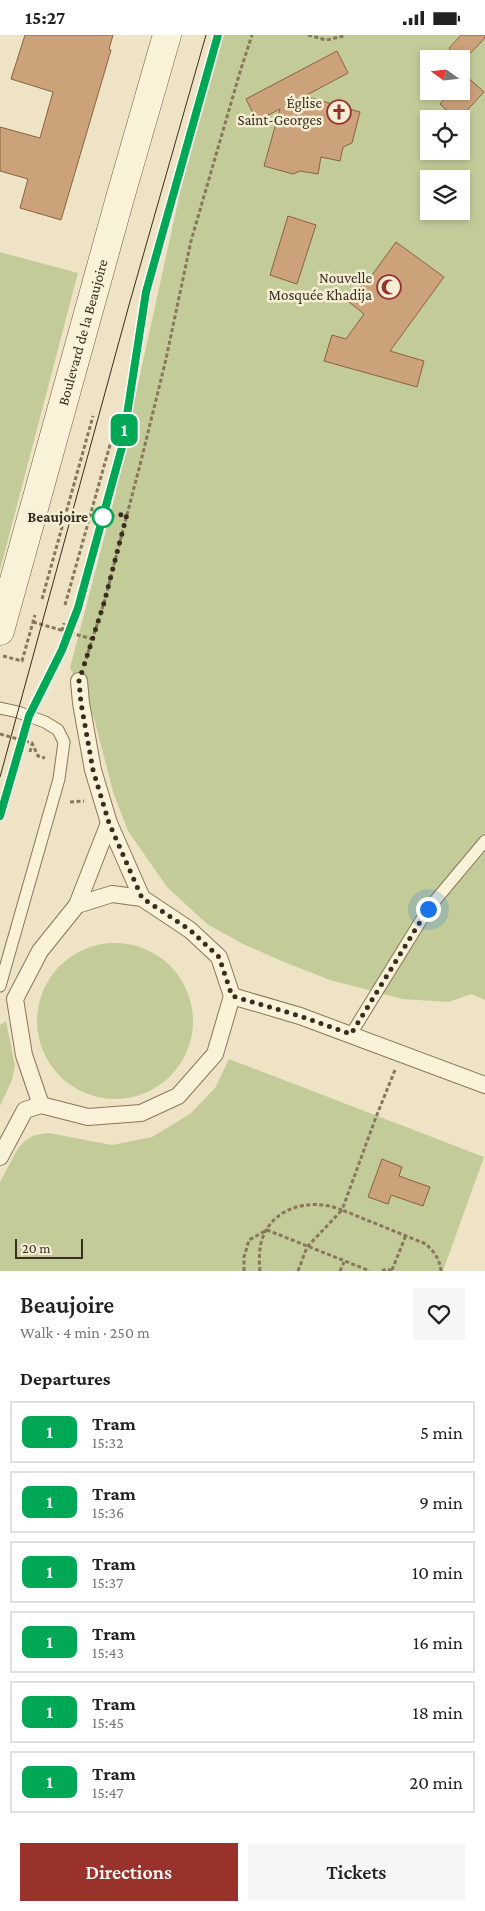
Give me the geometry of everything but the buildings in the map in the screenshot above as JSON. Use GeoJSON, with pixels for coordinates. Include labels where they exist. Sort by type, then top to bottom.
{"type":"FeatureCollection","features":[{"type":"Feature","properties":{"kind":"main road","name":"Boulevard de la Beaujoire"},"geometry":{"type":"LineString","coordinates":[[0,631],[166,35]]}},
{"type":"Feature","properties":{"kind":"street"},"geometry":{"type":"LineString","coordinates":[[79,681],[93,770],[109,823],[142,898]]}},
{"type":"Feature","properties":{"kind":"street"},"geometry":{"type":"LineString","coordinates":[[41,1105],[24,1055],[15,999],[40,951],[76,905],[109,823]]}},
{"type":"Feature","properties":{"kind":"street"},"geometry":{"type":"LineString","coordinates":[[0,1157],[25,1110],[41,1105],[88,1117],[141,1113],[178,1096],[215,1054],[232,996],[219,957],[190,930],[142,898],[112,894],[76,905]]}},
{"type":"Feature","properties":{"kind":"street"},"geometry":{"type":"LineString","coordinates":[[232,996],[300,1016],[485,1085]]}},
{"type":"Feature","properties":{"kind":"lane"},"geometry":{"type":"LineString","coordinates":[[0,708],[18,711],[45,722],[58,730],[64,742],[62,764],[0,986]]}},
{"type":"Feature","properties":{"kind":"lane"},"geometry":{"type":"LineString","coordinates":[[351,1034],[428,909],[485,841]]}},
{"type":"Feature","properties":{"kind":"path"},"geometry":{"type":"LineString","coordinates":[[79,681],[141,461],[166,359],[191,241],[252,35]]}},
{"type":"Feature","properties":{"kind":"path"},"geometry":{"type":"LineString","coordinates":[[308,35],[326,40],[344,36]]}},
{"type":"Feature","properties":{"kind":"path"},"geometry":{"type":"LineString","coordinates":[[42,599],[93,416]]}},
{"type":"Feature","properties":{"kind":"path"},"geometry":{"type":"LineString","coordinates":[[64,605],[117,420]]}},
{"type":"Feature","properties":{"kind":"path"},"geometry":{"type":"LineString","coordinates":[[0,655],[22,661],[35,615]]}},
{"type":"Feature","properties":{"kind":"path"},"geometry":{"type":"LineString","coordinates":[[33,623],[92,639]]}},
{"type":"Feature","properties":{"kind":"path"},"geometry":{"type":"LineString","coordinates":[[62,631],[64,623]]}},
{"type":"Feature","properties":{"kind":"path"},"geometry":{"type":"LineString","coordinates":[[0,735],[32,743]]}},
{"type":"Feature","properties":{"kind":"path"},"geometry":{"type":"LineString","coordinates":[[32,743],[38,756],[62,764]]}},
{"type":"Feature","properties":{"kind":"path"},"geometry":{"type":"LineString","coordinates":[[30,752],[32,743]]}},
{"type":"Feature","properties":{"kind":"path"},"geometry":{"type":"LineString","coordinates":[[298,1271],[307,1247],[342,1210],[376,1117],[403,1053]]}},
{"type":"Feature","properties":{"kind":"path"},"geometry":{"type":"LineString","coordinates":[[260,1271],[261,1242],[268,1230],[284,1213],[299,1205],[319,1204],[342,1210],[426,1244],[435,1253],[441,1265],[441,1271]]}},
{"type":"Feature","properties":{"kind":"path"},"geometry":{"type":"LineString","coordinates":[[268,1230],[370,1271]]}},
{"type":"Feature","properties":{"kind":"path"},"geometry":{"type":"LineString","coordinates":[[244,1271],[244,1257],[249,1241],[268,1230]]}},
{"type":"Feature","properties":{"kind":"path"},"geometry":{"type":"LineString","coordinates":[[382,1271],[386,1269],[393,1270],[406,1235]]}},
{"type":"Feature","properties":{"kind":"path"},"geometry":{"type":"LineString","coordinates":[[340,1271],[344,1262]]}},
{"type":"Feature","properties":{"kind":"green space"},"geometry":{"type":"Polygon","coordinates":[[[223,35],[461,35],[449,47],[451,50],[420,50],[420,100],[443,100],[440,104],[446,110],[420,110],[420,160],[470,160],[470,110],[467,110],[483,92],[470,84],[470,54],[485,38],[485,1000],[471,994],[449,1002],[402,999],[330,980],[243,944],[207,924],[167,887],[128,831],[113,792],[94,718],[70,668],[115,496],[181,188],[223,35]],[[288,217],[270,275],[297,283],[316,225],[288,217]]]}},
{"type":"Feature","properties":{"kind":"green space"},"geometry":{"type":"Polygon","coordinates":[[[0,252],[78,273],[0,570],[0,252]]]}},
{"type":"Feature","properties":{"kind":"green space"},"geometry":{"type":"Polygon","coordinates":[[[115,943],[145,949],[170,966],[187,991],[193,1021],[187,1051],[170,1076],[145,1093],[115,1099],[85,1093],[60,1076],[43,1051],[37,1021],[43,991],[60,966],[85,949],[115,943]]]}},
{"type":"Feature","properties":{"kind":"green space"},"geometry":{"type":"Polygon","coordinates":[[[6,1021],[15,1066],[12,1080],[0,1106],[0,1025],[6,1021]]]}},
{"type":"Feature","properties":{"kind":"green space"},"geometry":{"type":"Polygon","coordinates":[[[229,1059],[484,1157],[443,1271],[0,1271],[0,1182],[18,1148],[26,1140],[35,1135],[49,1133],[112,1145],[152,1137],[190,1114],[215,1088],[229,1059]]]}},
{"type":"Feature","properties":{"kind":"tram line"},"geometry":{"type":"LineString","coordinates":[[0,777],[129,305],[206,35]]}},
{"type":"Feature","properties":{"kind":"tram line"},"geometry":{"type":"LineString","coordinates":[[0,816],[29,716],[62,650],[78,608],[122,447],[146,292],[218,35]]}},
{"type":"Feature","properties":{"kind":"tram line","name":"1"},"geometry":{"type":"LineString","coordinates":[[0,816],[29,716],[62,650],[78,608],[122,447],[146,292],[186,143],[218,35]]}},
{"type":"Feature","properties":{"kind":"place","name":"Église Saint-Georges"},"geometry":{"type":"Point","coordinates":[339,112]}},
{"type":"Feature","properties":{"kind":"place","name":"Nouvelle Mosquée Khadija"},"geometry":{"type":"Point","coordinates":[389,287]}},
{"type":"Feature","properties":{"kind":"place","name":"Beaujoire"},"geometry":{"type":"Point","coordinates":[103,517]}},
{"type":"Feature","properties":{"kind":"route"},"geometry":{"type":"LineString","coordinates":[[103,517],[127,514],[104,603],[79,681],[81,703],[93,770],[109,823],[142,898],[190,930],[219,957],[232,996],[300,1016],[351,1034],[428,909]]}}]}
